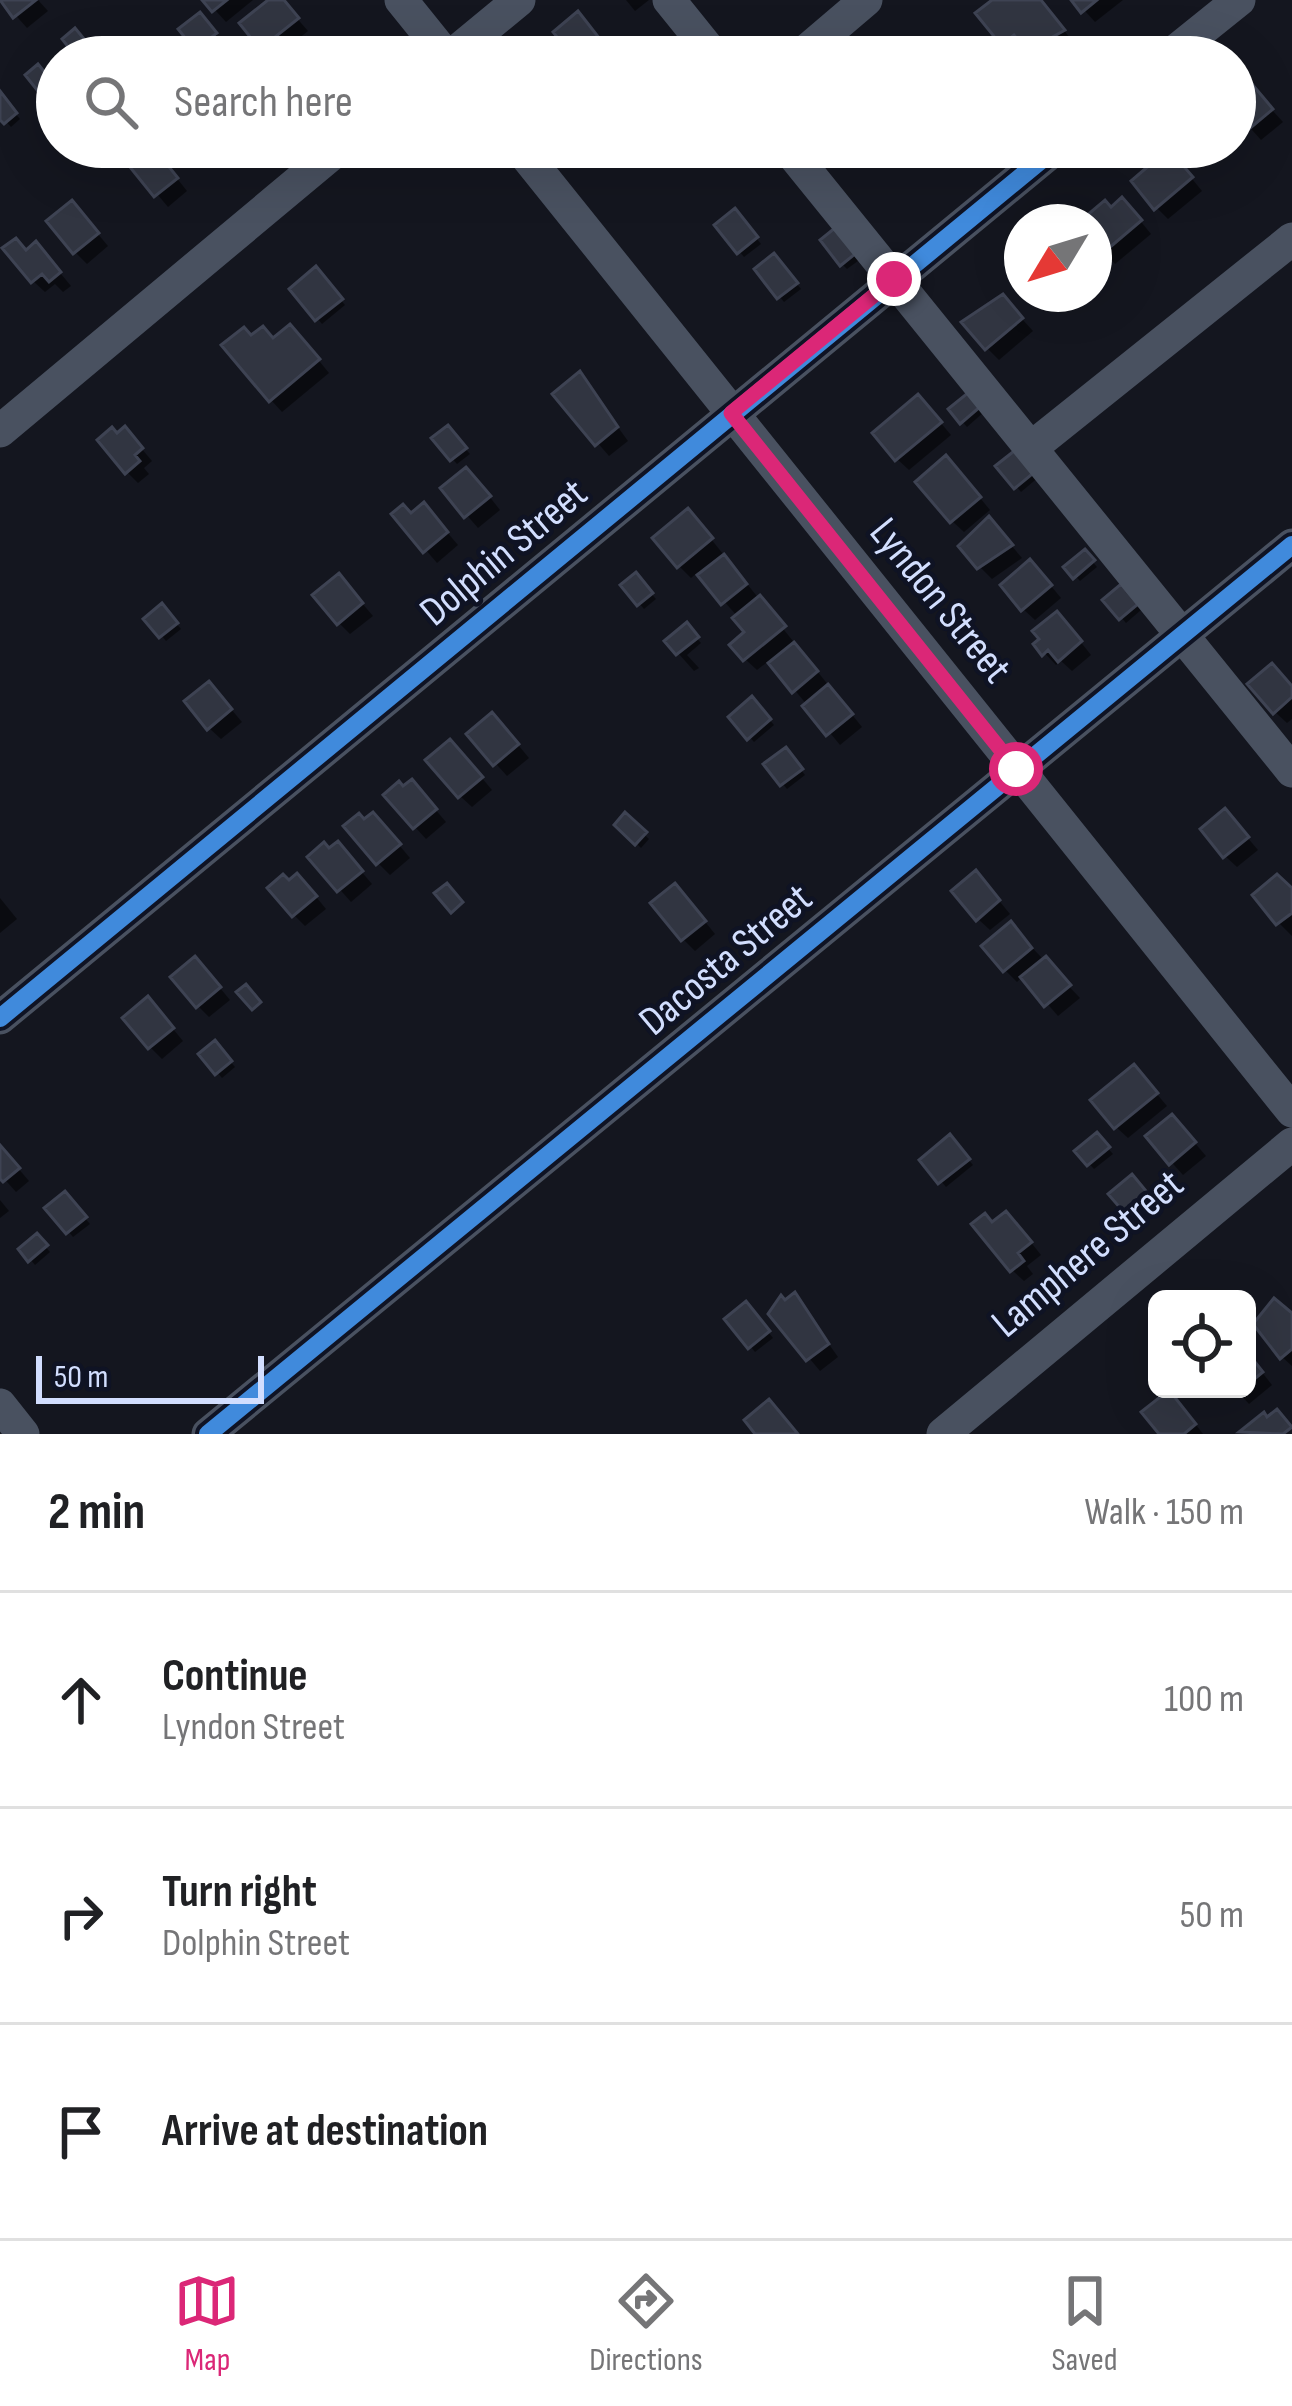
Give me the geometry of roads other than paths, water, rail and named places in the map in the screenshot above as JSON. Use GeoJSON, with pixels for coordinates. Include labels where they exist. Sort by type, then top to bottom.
{"type":"FeatureCollection","features":[{"type":"Feature","properties":{"kind":"street"},"geometry":{"type":"LineString","coordinates":[[401,0],[431,36]]}},
{"type":"Feature","properties":{"kind":"street"},"geometry":{"type":"LineString","coordinates":[[474,36],[519,0]]}},
{"type":"Feature","properties":{"kind":"street"},"geometry":{"type":"LineString","coordinates":[[668,0],[698,36]]}},
{"type":"Feature","properties":{"kind":"street"},"geometry":{"type":"LineString","coordinates":[[824,36],[866,0]]}},
{"type":"Feature","properties":{"kind":"street"},"geometry":{"type":"LineString","coordinates":[[1194,36],[1239,0]]}},
{"type":"Feature","properties":{"kind":"street"},"geometry":{"type":"LineString","coordinates":[[0,431],[315,168]]}},
{"type":"Feature","properties":{"kind":"street","name":"Lyndon Street"},"geometry":{"type":"LineString","coordinates":[[536,168],[1292,1111]]}},
{"type":"Feature","properties":{"kind":"street"},"geometry":{"type":"LineString","coordinates":[[804,168],[1292,771]]}},
{"type":"Feature","properties":{"kind":"street","name":"Dolphin Street"},"geometry":{"type":"LineString","coordinates":[[0,1018],[1032,168]]}},
{"type":"Feature","properties":{"kind":"street"},"geometry":{"type":"LineString","coordinates":[[1031,448],[1292,238]]}},
{"type":"Feature","properties":{"kind":"street","name":"Dacosta Street"},"geometry":{"type":"LineString","coordinates":[[208,1434],[1292,545]]}},
{"type":"Feature","properties":{"kind":"street","name":"Lamphere Street"},"geometry":{"type":"LineString","coordinates":[[943,1434],[1292,1144]]}},
{"type":"Feature","properties":{"kind":"street"},"geometry":{"type":"LineString","coordinates":[[0,1405],[23,1434]]}}]}
